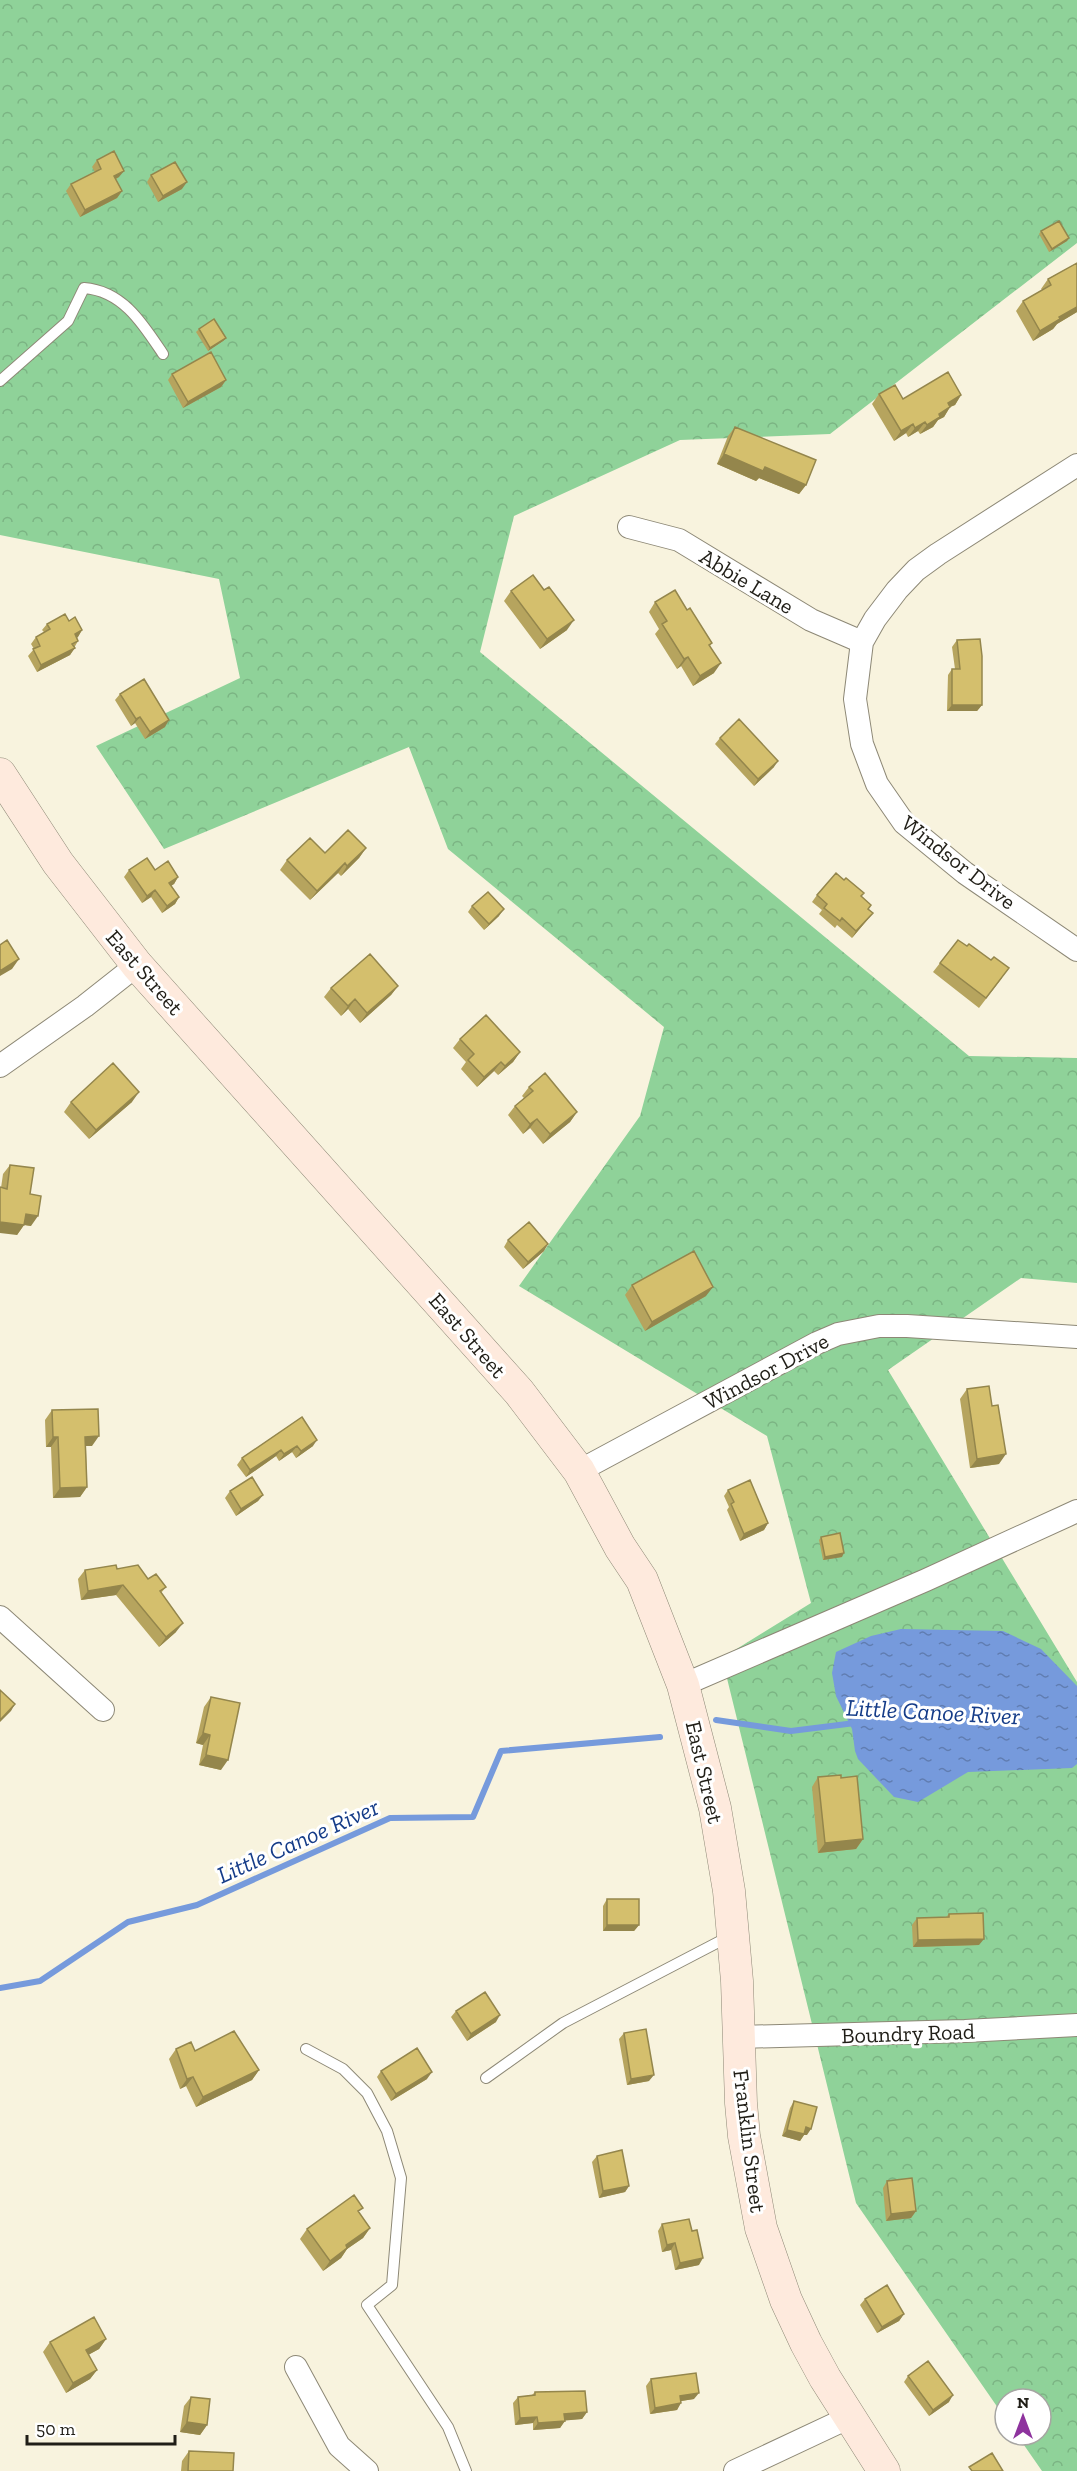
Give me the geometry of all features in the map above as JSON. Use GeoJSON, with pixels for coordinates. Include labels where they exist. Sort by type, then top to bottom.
{"type":"FeatureCollection","features":[{"type":"Feature","properties":{"kind":"street","name":"Windsor Drive"},"geometry":{"type":"LineString","coordinates":[[1077,465],[916,570],[886,604],[862,642],[855,699],[862,744],[877,784],[904,823],[965,873],[1077,950]]}},
{"type":"Feature","properties":{"kind":"street","name":"Abbie Lane"},"geometry":{"type":"LineString","coordinates":[[629,527],[679,540],[811,620],[862,642]]}},
{"type":"Feature","properties":{"kind":"street","name":"East Street"},"geometry":{"type":"LineString","coordinates":[[0,774],[58,863],[137,965],[519,1392],[579,1472],[620,1547],[642,1580],[683,1685],[715,1808],[729,1891],[737,1996]]}},
{"type":"Feature","properties":{"kind":"street"},"geometry":{"type":"LineString","coordinates":[[0,1066],[85,1006],[137,965]]}},
{"type":"Feature","properties":{"kind":"street","name":"Windsor Drive"},"geometry":{"type":"LineString","coordinates":[[579,1472],[717,1396],[838,1334],[879,1326],[907,1326],[1077,1337]]}},
{"type":"Feature","properties":{"kind":"street"},"geometry":{"type":"LineString","coordinates":[[683,1685],[926,1580],[1077,1510]]}},
{"type":"Feature","properties":{"kind":"street"},"geometry":{"type":"LineString","coordinates":[[0,1617],[103,1710]]}},
{"type":"Feature","properties":{"kind":"street","name":"Franklin Street"},"geometry":{"type":"LineString","coordinates":[[737,1996],[744,2136],[761,2229],[786,2300],[806,2343],[825,2378],[884,2471]]}},
{"type":"Feature","properties":{"kind":"street","name":"Boundry Road"},"geometry":{"type":"LineString","coordinates":[[739,2037],[965,2031],[1077,2025]]}},
{"type":"Feature","properties":{"kind":"street"},"geometry":{"type":"LineString","coordinates":[[296,2367],[339,2446],[367,2471]]}},
{"type":"Feature","properties":{"kind":"street"},"geometry":{"type":"LineString","coordinates":[[735,2471],[850,2417]]}},
{"type":"Feature","properties":{"kind":"lane"},"geometry":{"type":"LineString","coordinates":[[0,381],[68,321],[84,288],[101,289],[134,312],[163,354]]}},
{"type":"Feature","properties":{"kind":"lane"},"geometry":{"type":"LineString","coordinates":[[486,2078],[564,2023],[733,1934]]}},
{"type":"Feature","properties":{"kind":"lane"},"geometry":{"type":"LineString","coordinates":[[306,2049],[343,2069],[367,2093],[387,2131],[401,2178],[392,2285],[367,2305],[447,2427],[466,2471]]}},
{"type":"Feature","properties":{"kind":"green space"},"geometry":{"type":"Polygon","coordinates":[[[0,0],[1077,0],[1077,243],[830,434],[680,440],[514,516],[480,652],[969,1056],[1077,1058],[1077,1283],[1021,1278],[888,1370],[1077,1682],[1077,2471],[1042,2471],[1025,2447],[1053,2447],[1053,2387],[993,2387],[993,2401],[856,2203],[722,1658],[811,1603],[767,1436],[519,1286],[640,1116],[664,1027],[448,849],[409,747],[164,849],[96,746],[240,678],[219,579],[0,535],[0,0]]]}},
{"type":"Feature","properties":{"kind":"water"},"geometry":{"type":"Polygon","coordinates":[[[901,1629],[1003,1631],[1041,1649],[1077,1686],[1077,1764],[1072,1768],[968,1772],[918,1802],[894,1797],[858,1759],[852,1729],[836,1696],[832,1673],[836,1652],[871,1636],[901,1629]]]}},
{"type":"Feature","properties":{"kind":"building"},"geometry":{"type":"Polygon","coordinates":[[[114,151],[124,171],[114,176],[122,191],[85,210],[71,184],[101,169],[97,160],[114,151]]]}},
{"type":"Feature","properties":{"kind":"building"},"geometry":{"type":"Polygon","coordinates":[[[175,162],[187,182],[163,196],[151,175],[175,162]]]}},
{"type":"Feature","properties":{"kind":"building"},"geometry":{"type":"Polygon","coordinates":[[[1059,221],[1069,238],[1052,249],[1041,231],[1059,221]]]}},
{"type":"Feature","properties":{"kind":"building"},"geometry":{"type":"Polygon","coordinates":[[[1077,263],[1077,307],[1040,331],[1023,301],[1051,285],[1048,279],[1077,263]]]}},
{"type":"Feature","properties":{"kind":"building"},"geometry":{"type":"Polygon","coordinates":[[[214,319],[226,338],[210,348],[199,329],[214,319]]]}},
{"type":"Feature","properties":{"kind":"building"},"geometry":{"type":"Polygon","coordinates":[[[211,352],[226,380],[188,402],[172,374],[211,352]]]}},
{"type":"Feature","properties":{"kind":"building"},"geometry":{"type":"Polygon","coordinates":[[[948,372],[961,395],[948,403],[950,407],[939,414],[940,417],[927,425],[925,422],[915,428],[913,424],[901,431],[879,394],[895,385],[903,399],[948,372]]]}},
{"type":"Feature","properties":{"kind":"building"},"geometry":{"type":"Polygon","coordinates":[[[735,427],[816,460],[806,485],[765,467],[763,471],[724,454],[735,427]]]}},
{"type":"Feature","properties":{"kind":"building"},"geometry":{"type":"Polygon","coordinates":[[[533,575],[544,590],[549,587],[574,620],[547,639],[511,591],[533,575]]]}},
{"type":"Feature","properties":{"kind":"building"},"geometry":{"type":"Polygon","coordinates":[[[675,590],[687,610],[690,608],[712,643],[709,645],[721,663],[700,676],[688,657],[684,659],[662,624],[667,621],[655,602],[675,590]]]}},
{"type":"Feature","properties":{"kind":"building"},"geometry":{"type":"Polygon","coordinates":[[[65,614],[69,621],[75,617],[82,630],[75,634],[78,641],[72,644],[75,648],[41,665],[33,649],[40,646],[36,637],[50,629],[47,624],[65,614]]]}},
{"type":"Feature","properties":{"kind":"building"},"geometry":{"type":"Polygon","coordinates":[[[980,639],[982,705],[952,705],[952,669],[960,669],[957,640],[980,639]]]}},
{"type":"Feature","properties":{"kind":"building"},"geometry":{"type":"Polygon","coordinates":[[[144,679],[169,720],[150,732],[140,717],[136,719],[120,694],[144,679]]]}},
{"type":"Feature","properties":{"kind":"building"},"geometry":{"type":"Polygon","coordinates":[[[739,719],[778,761],[758,779],[720,738],[739,719]]]}},
{"type":"Feature","properties":{"kind":"building"},"geometry":{"type":"Polygon","coordinates":[[[348,830],[366,848],[347,866],[345,863],[317,891],[287,860],[310,838],[325,853],[348,830]]]}},
{"type":"Feature","properties":{"kind":"building"},"geometry":{"type":"Polygon","coordinates":[[[147,858],[155,870],[168,861],[178,877],[169,883],[179,897],[167,906],[155,890],[147,896],[129,870],[147,858]]]}},
{"type":"Feature","properties":{"kind":"building"},"geometry":{"type":"Polygon","coordinates":[[[836,873],[864,893],[861,896],[871,905],[868,909],[873,913],[856,931],[842,918],[840,921],[824,908],[827,904],[817,895],[836,873]]]}},
{"type":"Feature","properties":{"kind":"building"},"geometry":{"type":"Polygon","coordinates":[[[488,892],[504,909],[489,924],[472,906],[488,892]]]}},
{"type":"Feature","properties":{"kind":"building"},"geometry":{"type":"Polygon","coordinates":[[[7,940],[19,959],[0,971],[0,945],[7,940]]]}},
{"type":"Feature","properties":{"kind":"building"},"geometry":{"type":"Polygon","coordinates":[[[958,940],[967,946],[969,944],[991,960],[994,957],[1009,968],[986,998],[940,963],[958,940]]]}},
{"type":"Feature","properties":{"kind":"building"},"geometry":{"type":"Polygon","coordinates":[[[370,954],[398,986],[367,1013],[355,999],[348,1006],[331,988],[370,954]]]}},
{"type":"Feature","properties":{"kind":"building"},"geometry":{"type":"Polygon","coordinates":[[[486,1015],[520,1052],[505,1066],[501,1062],[484,1077],[468,1060],[474,1054],[460,1039],[486,1015]]]}},
{"type":"Feature","properties":{"kind":"building"},"geometry":{"type":"Polygon","coordinates":[[[113,1063],[139,1092],[96,1130],[71,1102],[113,1063]]]}},
{"type":"Feature","properties":{"kind":"building"},"geometry":{"type":"Polygon","coordinates":[[[545,1073],[577,1112],[550,1134],[537,1119],[530,1124],[515,1106],[533,1091],[529,1087],[545,1073]]]}},
{"type":"Feature","properties":{"kind":"building"},"geometry":{"type":"Polygon","coordinates":[[[10,1165],[34,1168],[30,1194],[41,1196],[38,1216],[26,1214],[24,1225],[0,1222],[0,1187],[7,1189],[10,1165]]]}},
{"type":"Feature","properties":{"kind":"building"},"geometry":{"type":"Polygon","coordinates":[[[529,1222],[548,1244],[528,1262],[508,1240],[529,1222]]]}},
{"type":"Feature","properties":{"kind":"building"},"geometry":{"type":"Polygon","coordinates":[[[694,1251],[713,1287],[652,1322],[632,1285],[694,1251]]]}},
{"type":"Feature","properties":{"kind":"building"},"geometry":{"type":"Polygon","coordinates":[[[989,1386],[992,1406],[998,1405],[1006,1454],[977,1459],[967,1389],[989,1386]]]}},
{"type":"Feature","properties":{"kind":"building"},"geometry":{"type":"Polygon","coordinates":[[[98,1409],[99,1436],[85,1437],[87,1487],[60,1488],[58,1437],[53,1437],[52,1410],[98,1409]]]}},
{"type":"Feature","properties":{"kind":"building"},"geometry":{"type":"Polygon","coordinates":[[[302,1417],[317,1440],[301,1451],[297,1446],[284,1454],[281,1450],[250,1470],[242,1458],[302,1417]]]}},
{"type":"Feature","properties":{"kind":"building"},"geometry":{"type":"Polygon","coordinates":[[[252,1477],[263,1495],[241,1509],[230,1491],[252,1477]]]}},
{"type":"Feature","properties":{"kind":"building"},"geometry":{"type":"Polygon","coordinates":[[[750,1480],[768,1523],[744,1534],[731,1504],[734,1502],[728,1490],[750,1480]]]}},
{"type":"Feature","properties":{"kind":"building"},"geometry":{"type":"Polygon","coordinates":[[[840,1533],[844,1553],[825,1557],[821,1537],[840,1533]]]}},
{"type":"Feature","properties":{"kind":"building"},"geometry":{"type":"Polygon","coordinates":[[[116,1565],[117,1569],[138,1565],[148,1579],[156,1574],[166,1587],[160,1591],[183,1623],[166,1637],[123,1585],[88,1591],[85,1570],[116,1565]]]}},
{"type":"Feature","properties":{"kind":"building"},"geometry":{"type":"Polygon","coordinates":[[[0,1690],[15,1704],[0,1720],[0,1690]]]}},
{"type":"Feature","properties":{"kind":"building"},"geometry":{"type":"Polygon","coordinates":[[[211,1697],[240,1703],[228,1760],[206,1755],[210,1735],[203,1733],[211,1697]]]}},
{"type":"Feature","properties":{"kind":"building"},"geometry":{"type":"Polygon","coordinates":[[[841,1775],[841,1778],[857,1776],[863,1839],[825,1843],[818,1777],[841,1775]]]}},
{"type":"Feature","properties":{"kind":"building"},"geometry":{"type":"Polygon","coordinates":[[[607,1899],[639,1899],[639,1925],[607,1925],[607,1899]]]}},
{"type":"Feature","properties":{"kind":"building"},"geometry":{"type":"Polygon","coordinates":[[[983,1913],[984,1939],[918,1940],[917,1918],[983,1913]]]}},
{"type":"Feature","properties":{"kind":"building"},"geometry":{"type":"Polygon","coordinates":[[[485,1992],[500,2015],[471,2034],[456,2011],[485,1992]]]}},
{"type":"Feature","properties":{"kind":"building"},"geometry":{"type":"Polygon","coordinates":[[[646,2029],[654,2075],[631,2079],[624,2033],[646,2029]]]}},
{"type":"Feature","properties":{"kind":"building"},"geometry":{"type":"Polygon","coordinates":[[[234,2031],[259,2070],[203,2097],[193,2077],[187,2079],[176,2049],[191,2042],[195,2051],[234,2031]]]}},
{"type":"Feature","properties":{"kind":"building"},"geometry":{"type":"Polygon","coordinates":[[[417,2048],[432,2072],[396,2094],[381,2071],[417,2048]]]}},
{"type":"Feature","properties":{"kind":"building"},"geometry":{"type":"Polygon","coordinates":[[[794,2101],[817,2107],[811,2129],[806,2127],[804,2134],[787,2130],[794,2101]]]}},
{"type":"Feature","properties":{"kind":"building"},"geometry":{"type":"Polygon","coordinates":[[[622,2150],[629,2186],[603,2191],[597,2156],[622,2150]]]}},
{"type":"Feature","properties":{"kind":"building"},"geometry":{"type":"Polygon","coordinates":[[[912,2178],[916,2211],[891,2214],[887,2181],[912,2178]]]}},
{"type":"Feature","properties":{"kind":"building"},"geometry":{"type":"Polygon","coordinates":[[[354,2195],[363,2208],[358,2211],[370,2228],[346,2245],[347,2248],[330,2261],[307,2229],[354,2195]]]}},
{"type":"Feature","properties":{"kind":"building"},"geometry":{"type":"Polygon","coordinates":[[[689,2219],[692,2231],[697,2230],[703,2258],[680,2263],[675,2243],[667,2245],[662,2224],[689,2219]]]}},
{"type":"Feature","properties":{"kind":"building"},"geometry":{"type":"Polygon","coordinates":[[[887,2285],[904,2314],[882,2327],[865,2299],[887,2285]]]}},
{"type":"Feature","properties":{"kind":"building"},"geometry":{"type":"Polygon","coordinates":[[[94,2317],[106,2339],[86,2350],[97,2370],[73,2383],[50,2342],[94,2317]]]}},
{"type":"Feature","properties":{"kind":"building"},"geometry":{"type":"Polygon","coordinates":[[[928,2361],[953,2395],[933,2410],[908,2376],[928,2361]]]}},
{"type":"Feature","properties":{"kind":"building"},"geometry":{"type":"Polygon","coordinates":[[[696,2373],[699,2393],[680,2396],[681,2403],[655,2408],[651,2379],[696,2373]]]}},
{"type":"Feature","properties":{"kind":"building"},"geometry":{"type":"Polygon","coordinates":[[[585,2391],[587,2412],[564,2414],[565,2421],[538,2423],[537,2417],[520,2418],[518,2397],[535,2395],[535,2392],[585,2391]]]}},
{"type":"Feature","properties":{"kind":"building"},"geometry":{"type":"Polygon","coordinates":[[[191,2397],[210,2399],[207,2425],[187,2422],[191,2397]]]}},
{"type":"Feature","properties":{"kind":"building"},"geometry":{"type":"Polygon","coordinates":[[[189,2451],[234,2453],[233,2471],[188,2471],[189,2451]]]}},
{"type":"Feature","properties":{"kind":"building"},"geometry":{"type":"Polygon","coordinates":[[[992,2453],[1003,2471],[972,2471],[969,2467],[992,2453]]]}},
{"type":"Feature","properties":{"kind":"waterway","name":"Little Canoe River"},"geometry":{"type":"LineString","coordinates":[[716,1720],[791,1731],[855,1723]]}},
{"type":"Feature","properties":{"kind":"waterway","name":"Little Canoe River"},"geometry":{"type":"LineString","coordinates":[[0,1988],[40,1981],[128,1922],[197,1905],[390,1818],[473,1817],[501,1751],[660,1737]]}}]}
